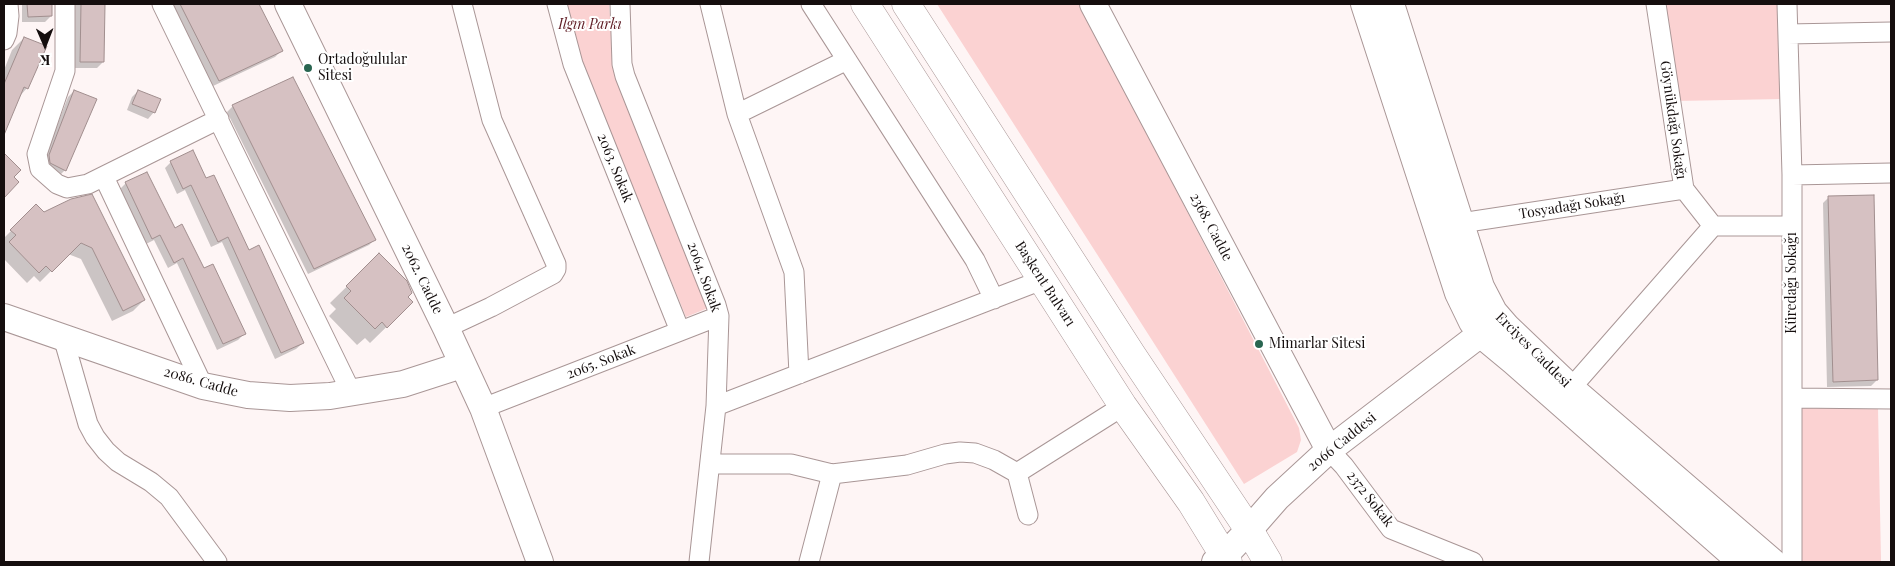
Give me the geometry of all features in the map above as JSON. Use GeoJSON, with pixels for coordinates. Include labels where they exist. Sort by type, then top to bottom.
{"type":"FeatureCollection","features":[{"type":"Feature","properties":{"kind":"main road","name":"Başkent Bulvarı"},"geometry":{"type":"LineString","coordinates":[[865,4],[1123,406],[1191,502],[1223,560]]}},
{"type":"Feature","properties":{"kind":"main road"},"geometry":{"type":"LineString","coordinates":[[906,4],[1268,562]]}},
{"type":"Feature","properties":{"kind":"street"},"geometry":{"type":"LineString","coordinates":[[4,40],[9,16],[8,4]]}},
{"type":"Feature","properties":{"kind":"street"},"geometry":{"type":"LineString","coordinates":[[64,4],[65,72],[36,154],[40,169],[47,177],[67,188],[88,184],[218,119]]}},
{"type":"Feature","properties":{"kind":"street"},"geometry":{"type":"LineString","coordinates":[[162,4],[351,392]]}},
{"type":"Feature","properties":{"kind":"street","name":"2062. Cadde"},"geometry":{"type":"LineString","coordinates":[[288,4],[483,408],[540,562]]}},
{"type":"Feature","properties":{"kind":"street"},"geometry":{"type":"LineString","coordinates":[[446,328],[512,296],[553,274],[556,269],[556,264],[492,120],[462,4]]}},
{"type":"Feature","properties":{"kind":"street","name":"2063. Sokak"},"geometry":{"type":"LineString","coordinates":[[557,4],[573,64],[680,331]]}},
{"type":"Feature","properties":{"kind":"street","name":"2064. Sokak"},"geometry":{"type":"LineString","coordinates":[[620,4],[622,64],[625,76],[713,296],[719,316],[716,406],[698,562]]}},
{"type":"Feature","properties":{"kind":"street"},"geometry":{"type":"LineString","coordinates":[[710,4],[737,114],[794,272],[799,374]]}},
{"type":"Feature","properties":{"kind":"street"},"geometry":{"type":"LineString","coordinates":[[811,4],[975,260],[994,298]]}},
{"type":"Feature","properties":{"kind":"street","name":"2368. Cadde"},"geometry":{"type":"LineString","coordinates":[[1093,4],[1329,450]]}},
{"type":"Feature","properties":{"kind":"street","name":"Erciyes Caddesi"},"geometry":{"type":"LineString","coordinates":[[1364,4],[1458,293],[1469,317],[1491,327],[1571,388],[1773,562]]}},
{"type":"Feature","properties":{"kind":"street","name":"Erciyes Caddesi"},"geometry":{"type":"LineString","coordinates":[[1391,4],[1481,287],[1494,312],[1491,327],[1514,362],[1741,562]]}},
{"type":"Feature","properties":{"kind":"street","name":"Göynükdağı Sokağı"},"geometry":{"type":"LineString","coordinates":[[1656,4],[1684,189],[1713,226]]}},
{"type":"Feature","properties":{"kind":"street","name":"Küredağı Sokağı"},"geometry":{"type":"LineString","coordinates":[[1787,4],[1792,175],[1792,562]]}},
{"type":"Feature","properties":{"kind":"street"},"geometry":{"type":"LineString","coordinates":[[1788,34],[1891,32]]}},
{"type":"Feature","properties":{"kind":"street"},"geometry":{"type":"LineString","coordinates":[[737,114],[847,60]]}},
{"type":"Feature","properties":{"kind":"street"},"geometry":{"type":"LineString","coordinates":[[1792,175],[1891,173]]}},
{"type":"Feature","properties":{"kind":"street"},"geometry":{"type":"LineString","coordinates":[[104,177],[203,386]]}},
{"type":"Feature","properties":{"kind":"street","name":"Tosyadağı Sokağı"},"geometry":{"type":"LineString","coordinates":[[1461,223],[1684,189]]}},
{"type":"Feature","properties":{"kind":"street"},"geometry":{"type":"LineString","coordinates":[[1571,388],[1713,226],[1792,226]]}},
{"type":"Feature","properties":{"kind":"street"},"geometry":{"type":"LineString","coordinates":[[716,406],[1042,280]]}},
{"type":"Feature","properties":{"kind":"street","name":"2065. Sokak"},"geometry":{"type":"LineString","coordinates":[[483,408],[719,316]]}},
{"type":"Feature","properties":{"kind":"street","name":"2086. Cadde"},"geometry":{"type":"LineString","coordinates":[[4,317],[203,386],[248,395],[290,398],[351,392],[403,384],[462,365]]}},
{"type":"Feature","properties":{"kind":"street","name":"2066 Caddesi"},"geometry":{"type":"LineString","coordinates":[[1223,560],[1277,498],[1329,450],[1491,327]]}},
{"type":"Feature","properties":{"kind":"street"},"geometry":{"type":"LineString","coordinates":[[63,337],[88,424],[95,437],[118,462],[151,482],[169,496],[217,562]]}},
{"type":"Feature","properties":{"kind":"street"},"geometry":{"type":"LineString","coordinates":[[1792,398],[1891,399]]}},
{"type":"Feature","properties":{"kind":"street"},"geometry":{"type":"LineString","coordinates":[[1017,473],[1123,406]]}},
{"type":"Feature","properties":{"kind":"street","name":"2372 Sokak"},"geometry":{"type":"LineString","coordinates":[[1329,450],[1344,466],[1391,529],[1473,562]]}},
{"type":"Feature","properties":{"kind":"street"},"geometry":{"type":"LineString","coordinates":[[710,464],[791,464],[832,474],[907,466],[945,454],[975,453],[994,460],[1017,473],[1028,515]]}},
{"type":"Feature","properties":{"kind":"street"},"geometry":{"type":"LineString","coordinates":[[810,562],[832,474]]}},
{"type":"Feature","properties":{"kind":"green space","name":"Ilgın Parkı"},"geometry":{"type":"Polygon","coordinates":[[[565,4],[609,4],[615,75],[650,167],[708,308],[686,317],[581,62],[565,4]]]}},
{"type":"Feature","properties":{"kind":"green space"},"geometry":{"type":"Polygon","coordinates":[[[937,4],[1080,4],[1299,428],[1301,440],[1297,452],[1244,484],[937,4]]]}},
{"type":"Feature","properties":{"kind":"green space"},"geometry":{"type":"Polygon","coordinates":[[[1664,4],[1780,4],[1783,99],[1676,101],[1664,4]]]}},
{"type":"Feature","properties":{"kind":"green space"},"geometry":{"type":"Polygon","coordinates":[[[1800,407],[1878,408],[1881,562],[1802,562],[1800,407]]]}},
{"type":"Feature","properties":{"kind":"building"},"geometry":{"type":"Polygon","coordinates":[[[27,4],[52,4],[52,16],[28,17],[27,4]]]}},
{"type":"Feature","properties":{"kind":"building"},"geometry":{"type":"Polygon","coordinates":[[[81,4],[105,4],[104,62],[80,62],[81,4]]]}},
{"type":"Feature","properties":{"kind":"building"},"geometry":{"type":"Polygon","coordinates":[[[180,4],[259,4],[283,51],[219,81],[180,4]]]}},
{"type":"Feature","properties":{"kind":"building"},"geometry":{"type":"Polygon","coordinates":[[[24,37],[47,46],[28,89],[24,87],[4,135],[4,84],[24,37]]]}},
{"type":"Feature","properties":{"kind":"building"},"geometry":{"type":"Polygon","coordinates":[[[293,77],[376,240],[314,269],[232,105],[293,77]]]}},
{"type":"Feature","properties":{"kind":"building"},"geometry":{"type":"Polygon","coordinates":[[[74,90],[97,99],[66,171],[50,163],[49,155],[74,90]]]}},
{"type":"Feature","properties":{"kind":"building"},"geometry":{"type":"Polygon","coordinates":[[[138,90],[161,99],[155,113],[132,104],[138,90]]]}},
{"type":"Feature","properties":{"kind":"building"},"geometry":{"type":"Polygon","coordinates":[[[193,150],[206,178],[214,175],[249,250],[259,245],[304,343],[281,353],[228,237],[218,242],[191,185],[183,189],[170,161],[193,150]]]}},
{"type":"Feature","properties":{"kind":"building"},"geometry":{"type":"Polygon","coordinates":[[[4,153],[21,170],[14,177],[19,182],[4,198],[4,153]]]}},
{"type":"Feature","properties":{"kind":"building"},"geometry":{"type":"Polygon","coordinates":[[[147,172],[175,228],[182,224],[204,268],[213,264],[246,334],[223,344],[183,258],[174,263],[160,235],[152,239],[125,182],[147,172]]]}},
{"type":"Feature","properties":{"kind":"building"},"geometry":{"type":"Polygon","coordinates":[[[92,194],[145,300],[123,311],[92,248],[81,243],[52,272],[46,266],[39,273],[9,242],[16,235],[10,230],[36,204],[44,212],[71,199],[92,194]]]}},
{"type":"Feature","properties":{"kind":"building"},"geometry":{"type":"Polygon","coordinates":[[[1874,195],[1878,380],[1833,382],[1828,196],[1874,195]]]}},
{"type":"Feature","properties":{"kind":"building"},"geometry":{"type":"Polygon","coordinates":[[[379,253],[407,281],[412,293],[408,297],[413,302],[387,328],[382,322],[375,329],[344,298],[351,291],[346,286],[379,253]]]}},
{"type":"Feature","properties":{"kind":"place","name":"Ortadoğulular Sitesi"},"geometry":{"type":"Point","coordinates":[308,68]}},
{"type":"Feature","properties":{"kind":"place","name":"Mimarlar Sitesi"},"geometry":{"type":"Point","coordinates":[1259,344]}}]}
